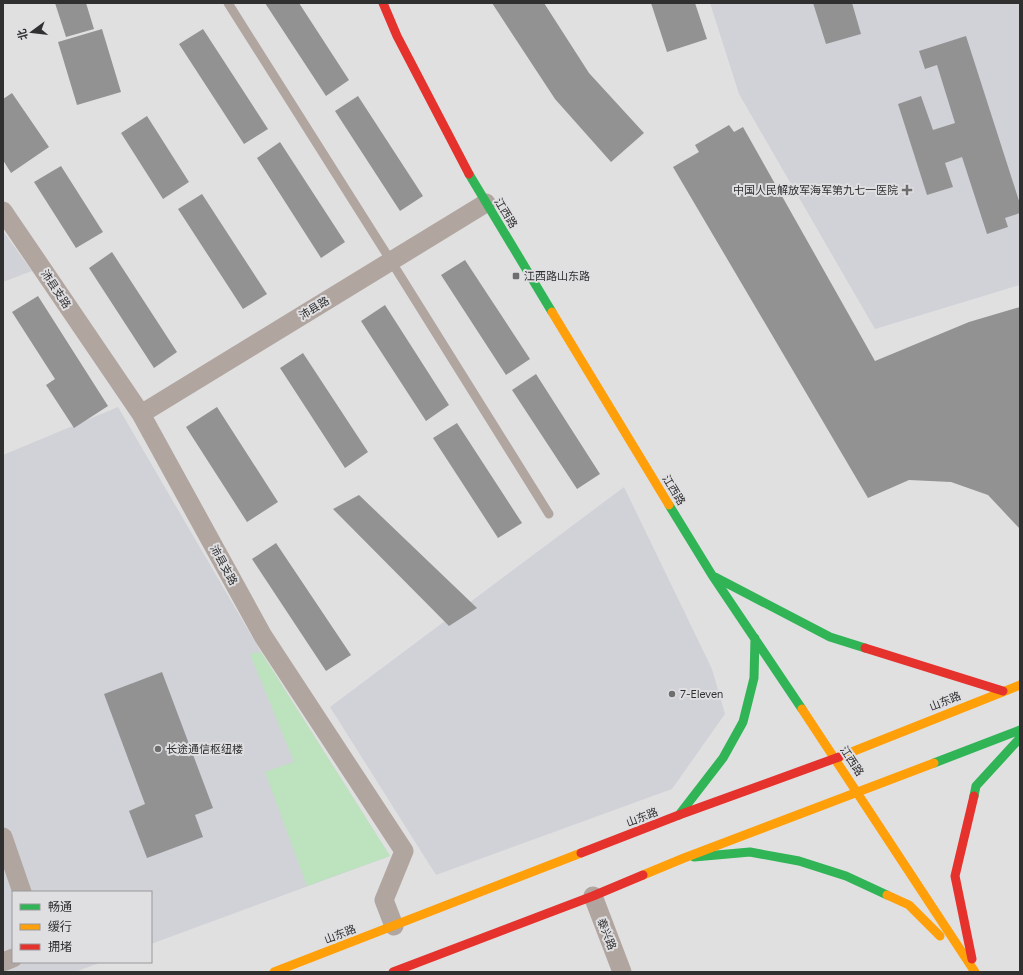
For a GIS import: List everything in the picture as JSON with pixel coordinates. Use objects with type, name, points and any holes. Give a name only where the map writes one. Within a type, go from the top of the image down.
[{"type":"main road","name":"江西路","points":[[382,3],[404,50],[476,188],[712,575],[858,792],[974,971]]},
{"type":"main road","points":[[712,575],[830,637],[1003,691]]},
{"type":"main road","points":[[679,816],[723,758],[742,722],[754,678],[755,638]]},
{"type":"main road","name":"山东路","points":[[274,972],[679,816],[835,758],[1020,685]]},
{"type":"main road","points":[[393,972],[593,896],[684,858],[1020,730]]},
{"type":"main road","points":[[974,971],[955,876],[976,786],[1020,738]]},
{"type":"main road","points":[[684,858],[750,852],[798,861],[846,876],[909,905],[974,971]]},
{"type":"street","name":"沛县路","points":[[142,414],[486,203]]},
{"type":"street","name":"沛县支路","points":[[3,211],[142,414],[263,636],[404,851],[384,900],[394,926]]},
{"type":"street","points":[[3,837],[22,891]]},
{"type":"street","name":"泰兴路","points":[[593,896],[622,972]]},
{"type":"lane","points":[[228,3],[549,514]]},
{"type":"shaded area","name":"中国人民解放军海军第九七一医院","points":[[710,3],[1020,3],[1020,285],[875,329],[739,94]]},
{"type":"shaded area","points":[[3,231],[32,271],[3,282]]},
{"type":"shaded area","points":[[118,407],[261,652],[390,856],[152,944],[152,891],[12,891],[12,963],[99,963],[75,972],[3,972],[3,455]]},
{"type":"shaded area","points":[[624,487],[712,669],[725,714],[672,789],[436,875],[330,707]]},
{"type":"green space","points":[[261,652],[390,856],[307,886],[265,772],[294,762],[250,654]]},
{"type":"building","points":[[55,3],[86,3],[94,29],[66,37]]},
{"type":"building","points":[[265,3],[299,3],[349,80],[326,96]]},
{"type":"building","points":[[492,3],[544,3],[589,73],[644,133],[611,162],[555,99]]},
{"type":"building","points":[[651,3],[695,3],[707,39],[667,52]]},
{"type":"building","points":[[813,3],[852,3],[861,34],[826,44]]},
{"type":"building","points":[[102,29],[121,92],[77,105],[58,42]]},
{"type":"building","points":[[203,29],[268,129],[244,144],[179,44]]},
{"type":"building","points":[[966,36],[1020,204],[1020,213],[1005,218],[1008,227],[987,234],[962,157],[945,163],[953,187],[927,195],[898,104],[921,96],[933,130],[955,123],[937,65],[925,69],[919,51]]},
{"type":"building","points":[[12,93],[49,147],[11,173],[3,160],[3,99]]},
{"type":"building","points":[[358,96],[423,196],[400,211],[335,111]]},
{"type":"building","points":[[147,116],[189,182],[163,199],[121,133]]},
{"type":"building","points":[[729,125],[734,132],[743,127],[875,361],[969,322],[1020,307],[1020,529],[988,495],[951,482],[909,480],[868,498],[673,167],[699,152],[695,145]]},
{"type":"building","points":[[280,142],[345,242],[321,258],[257,158]]},
{"type":"building","points":[[61,166],[103,232],[76,248],[34,182]]},
{"type":"building","points":[[202,194],[267,294],[243,309],[178,209]]},
{"type":"building","points":[[112,252],[177,352],[154,368],[89,268]]},
{"type":"building","points":[[465,260],[530,359],[506,375],[441,275]]},
{"type":"building","points":[[38,296],[108,406],[74,428],[46,385],[55,379],[12,312]]},
{"type":"building","points":[[385,305],[449,405],[426,421],[361,321]]},
{"type":"building","points":[[303,353],[368,452],[345,468],[280,368]]},
{"type":"building","points":[[536,374],[600,474],[577,489],[512,390]]},
{"type":"building","points":[[217,407],[278,502],[247,522],[186,427]]},
{"type":"building","points":[[457,423],[522,523],[498,538],[433,438]]},
{"type":"building","points":[[359,495],[477,608],[449,626],[333,509]]},
{"type":"building","points":[[276,543],[351,655],[326,671],[252,559]]},
{"type":"building","name":"长途通信枢纽楼","points":[[162,672],[213,808],[195,815],[203,837],[147,858],[129,811],[145,804],[104,694]]},
{"type":"traffic: fast","points":[[469,174],[552,312]]},
{"type":"traffic: fast","points":[[669,505],[712,575],[802,709]]},
{"type":"traffic: fast","points":[[715,577],[830,637],[865,648]]},
{"type":"traffic: fast","points":[[679,815],[723,758],[743,722],[754,678],[755,638]]},
{"type":"traffic: fast","points":[[934,763],[1020,730]]},
{"type":"traffic: fast","points":[[974,796],[976,786],[1020,738]]},
{"type":"traffic: fast","points":[[694,857],[750,852],[799,861],[846,876],[887,895]]},
{"type":"traffic: slow","points":[[552,312],[669,505]]},
{"type":"traffic: slow","points":[[839,757],[1020,685]]},
{"type":"traffic: slow","points":[[802,709],[975,972]]},
{"type":"traffic: slow","points":[[643,875],[934,763]]},
{"type":"traffic: slow","points":[[274,972],[581,853]]},
{"type":"traffic: slow","points":[[887,895],[909,905],[940,936]]},
{"type":"traffic: jam","points":[[383,3],[397,36],[469,174]]},
{"type":"traffic: jam","points":[[865,648],[1003,691]]},
{"type":"traffic: jam","points":[[581,853],[679,815],[839,757]]},
{"type":"traffic: jam","points":[[972,959],[955,876],[974,796]]},
{"type":"traffic: jam","points":[[393,972],[593,896],[643,875]]},
{"type":"place","name":"中国人民解放军海军第九七一医院","points":[[907,190]]},
{"type":"place","name":"江西路山东路","points":[[516,276]]},
{"type":"place","name":"7-Eleven","points":[[672,694]]},
{"type":"place","name":"长途通信枢纽楼","points":[[158,749]]}]
